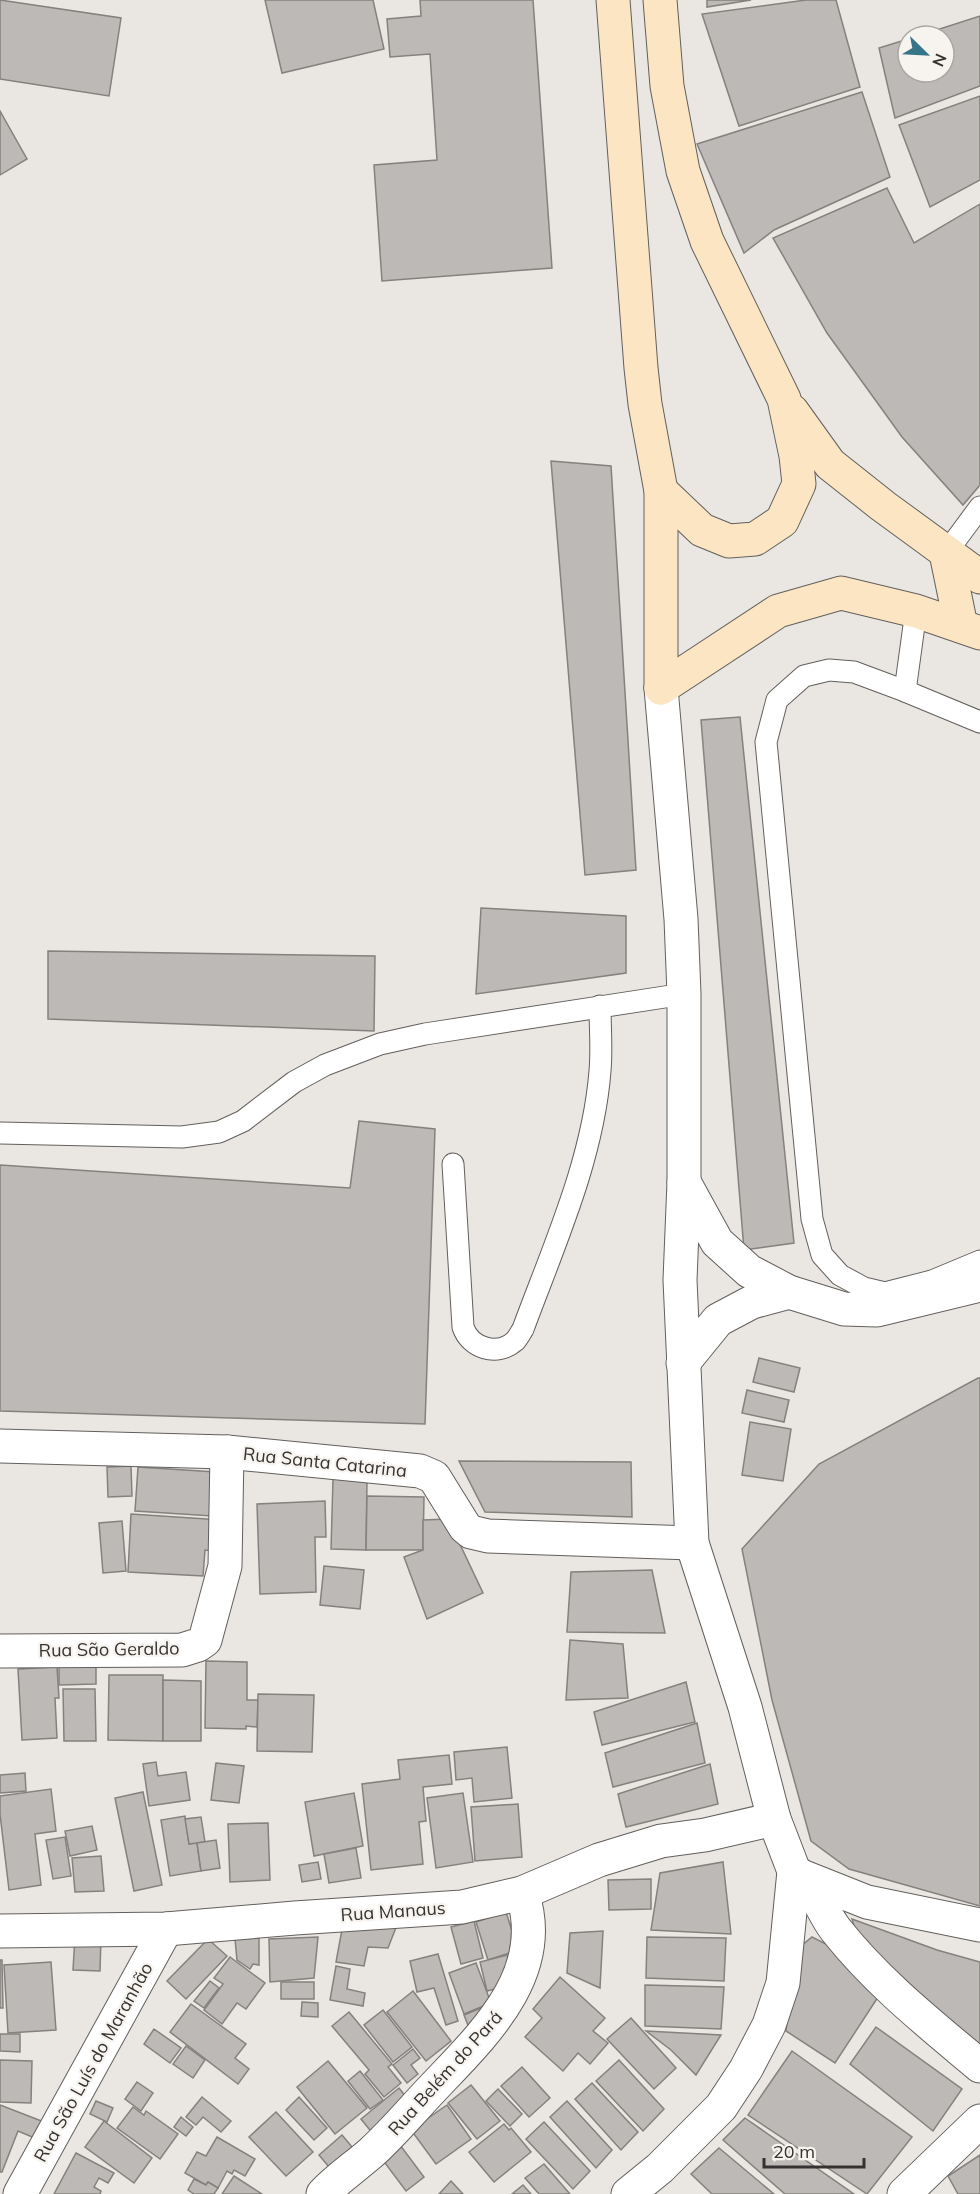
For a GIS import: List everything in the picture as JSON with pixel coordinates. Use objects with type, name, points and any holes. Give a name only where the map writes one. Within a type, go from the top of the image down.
[{"type":"main road","points":[[613,0],[641,368],[645,404],[661,491],[661,688]]},
{"type":"main road","points":[[660,0],[667,86],[682,171],[707,240],[784,399],[830,464],[980,577]]},
{"type":"main road","points":[[661,491],[702,530],[729,541],[755,539],[782,521],[799,484],[796,456],[784,399]]},
{"type":"main road","points":[[946,553],[971,629]]},
{"type":"main road","points":[[661,688],[778,611],[842,593],[916,611],[971,629]]},
{"type":"street","points":[[661,688],[681,919],[684,994],[684,1182],[680,1280],[692,1543],[746,1707],[774,1819],[799,1874],[835,1929],[899,1997],[980,2067]]},
{"type":"street","points":[[684,1182],[717,1242],[749,1271],[789,1292],[844,1309],[878,1310],[980,1285]]},
{"type":"street","points":[[683,1363],[718,1320],[752,1302],[789,1292]]},
{"type":"street","name":"Rua Santa Catarina","points":[[0,1446],[227,1452],[428,1474],[434,1478],[465,1527],[471,1532],[488,1536],[692,1543]]},
{"type":"street","name":"Rua São Geraldo","points":[[0,1651],[182,1650],[205,1640],[225,1566],[227,1452]]},
{"type":"street","name":"Rua Manaus","points":[[0,1931],[166,1929],[441,1909],[488,1902],[522,1893],[599,1860],[661,1841],[705,1835],[774,1819]]},
{"type":"street","points":[[799,1874],[867,1902],[980,1925]]},
{"type":"street","points":[[628,2194],[660,2168],[721,2107],[746,2069],[769,2025],[783,1983],[799,1874]]},
{"type":"street","name":"Rua Belém do Pará","points":[[323,2194],[372,2152],[479,2040],[504,2008],[515,1986],[528,1946],[529,1912],[522,1893]]},
{"type":"street","name":"Rua São Luís do Maranhão","points":[[20,2194],[166,1929]]},
{"type":"street","points":[[904,2194],[980,2121]]},
{"type":"lane","points":[[946,553],[980,507]]},
{"type":"lane","points":[[905,691],[916,611]]},
{"type":"lane","points":[[980,722],[854,672],[829,670],[804,676],[777,700],[766,742],[812,1219],[822,1256],[840,1275],[864,1288],[885,1293],[932,1281],[980,1261]]},
{"type":"lane","points":[[0,1133],[182,1137],[219,1132],[243,1121],[305,1076],[325,1065],[380,1044],[425,1034],[684,994]]},
{"type":"lane","points":[[453,1164],[463,1327],[467,1338],[477,1345],[490,1349],[504,1348],[515,1340],[523,1329],[575,1186],[591,1127],[600,1071],[600,1006]]},
{"type":"building","points":[[0,0],[121,18],[109,96],[0,79]]},
{"type":"building","points":[[265,0],[373,0],[384,49],[282,73]]},
{"type":"building","points":[[420,0],[533,0],[552,268],[382,281],[374,165],[437,160],[430,54],[390,57],[387,19],[421,16]]},
{"type":"building","points":[[707,0],[751,0],[707,7]]},
{"type":"building","points":[[806,0],[836,0],[860,87],[739,126],[702,14]]},
{"type":"building","points":[[980,16],[980,86],[895,118],[879,48],[896,43],[896,84],[956,84],[955,24]]},
{"type":"building","points":[[862,92],[890,177],[774,230],[744,253],[697,144]]},
{"type":"building","points":[[980,96],[980,180],[930,207],[899,125]]},
{"type":"building","points":[[0,111],[27,159],[0,175]]},
{"type":"building","points":[[887,188],[914,243],[980,204],[980,485],[963,505],[902,437],[827,333],[773,238]]},
{"type":"building","points":[[551,461],[611,466],[636,870],[585,875]]},
{"type":"building","points":[[740,717],[794,1243],[744,1250],[701,720]]},
{"type":"building","points":[[481,908],[626,916],[626,973],[476,994]]},
{"type":"building","points":[[48,951],[375,956],[374,1031],[48,1019]]},
{"type":"building","points":[[359,1121],[435,1129],[425,1424],[0,1411],[0,1165],[350,1188]]},
{"type":"building","points":[[759,1358],[800,1368],[794,1392],[753,1382]]},
{"type":"building","points":[[980,1378],[980,1906],[849,1869],[811,1841],[772,1700],[742,1549],[819,1464]]},
{"type":"building","points":[[747,1390],[789,1400],[784,1422],[742,1413]]},
{"type":"building","points":[[750,1422],[791,1429],[783,1481],[742,1475]]},
{"type":"building","points":[[459,1461],[631,1462],[632,1517],[485,1512]]},
{"type":"building","points":[[131,1466],[132,1496],[108,1497],[107,1467]]},
{"type":"building","points":[[138,1467],[216,1472],[212,1516],[135,1511]]},
{"type":"building","points":[[333,1479],[367,1480],[366,1550],[331,1549]]},
{"type":"building","points":[[367,1496],[424,1497],[423,1550],[366,1550]]},
{"type":"building","points":[[325,1501],[326,1537],[315,1537],[316,1592],[260,1594],[257,1504]]},
{"type":"building","points":[[131,1514],[222,1520],[221,1552],[205,1550],[203,1576],[128,1572]]},
{"type":"building","points":[[448,1519],[483,1593],[427,1619],[404,1557],[423,1550],[423,1520]]},
{"type":"building","points":[[122,1521],[126,1571],[103,1573],[99,1523]]},
{"type":"building","points":[[324,1566],[364,1570],[360,1609],[320,1605]]},
{"type":"building","points":[[652,1570],[665,1633],[567,1632],[571,1572]]},
{"type":"building","points":[[570,1640],[623,1644],[628,1698],[566,1700]]},
{"type":"building","points":[[206,1661],[247,1662],[247,1700],[258,1700],[257,1727],[205,1728]]},
{"type":"building","points":[[57,1667],[59,1698],[55,1698],[57,1738],[22,1740],[18,1669]]},
{"type":"building","points":[[59,1667],[96,1667],[96,1684],[59,1685]]},
{"type":"building","points":[[109,1675],[163,1675],[163,1741],[108,1740]]},
{"type":"building","points":[[163,1680],[201,1681],[201,1741],[163,1741]]},
{"type":"building","points":[[686,1682],[695,1722],[602,1745],[594,1712]]},
{"type":"building","points":[[63,1689],[95,1689],[96,1741],[64,1741]]},
{"type":"building","points":[[258,1694],[314,1695],[312,1752],[257,1751]]},
{"type":"building","points":[[697,1723],[705,1763],[613,1787],[605,1753]]},
{"type":"building","points":[[507,1747],[512,1798],[474,1802],[472,1778],[456,1780],[454,1752]]},
{"type":"building","points":[[449,1755],[452,1784],[423,1787],[426,1821],[419,1822],[423,1864],[371,1870],[362,1784],[400,1779],[398,1760]]},
{"type":"building","points":[[156,1762],[158,1776],[186,1772],[190,1800],[149,1806],[143,1764]]},
{"type":"building","points":[[216,1763],[244,1766],[239,1803],[211,1800]]},
{"type":"building","points":[[710,1764],[718,1804],[626,1827],[618,1794]]},
{"type":"building","points":[[25,1773],[26,1791],[0,1793],[0,1775]]},
{"type":"building","points":[[51,1789],[56,1831],[35,1834],[41,1885],[9,1890],[0,1796]]},
{"type":"building","points":[[143,1792],[162,1885],[134,1891],[115,1798]]},
{"type":"building","points":[[354,1793],[363,1846],[314,1856],[305,1802]]},
{"type":"building","points":[[463,1793],[473,1862],[436,1868],[427,1798]]},
{"type":"building","points":[[518,1804],[522,1857],[475,1861],[471,1807]]},
{"type":"building","points":[[185,1816],[189,1844],[197,1843],[201,1871],[170,1876],[161,1820]]},
{"type":"building","points":[[201,1817],[205,1842],[189,1844],[185,1819]]},
{"type":"building","points":[[268,1823],[270,1880],[230,1882],[228,1824]]},
{"type":"building","points":[[92,1826],[97,1850],[70,1856],[65,1831]]},
{"type":"building","points":[[65,1837],[71,1876],[53,1879],[46,1840]]},
{"type":"building","points":[[216,1840],[220,1868],[201,1871],[197,1843]]},
{"type":"building","points":[[356,1848],[361,1878],[329,1883],[324,1854]]},
{"type":"building","points":[[101,1856],[104,1891],[75,1892],[72,1858]]},
{"type":"building","points":[[318,1862],[321,1879],[302,1882],[299,1865]]},
{"type":"building","points":[[723,1862],[731,1934],[651,1930],[660,1873]]},
{"type":"building","points":[[651,1879],[651,1909],[609,1910],[608,1880]]},
{"type":"building","points":[[506,1912],[518,1950],[488,1960],[476,1922]]},
{"type":"building","points":[[852,1919],[937,1950],[980,1962],[980,2045],[916,1996],[857,1938]]},
{"type":"building","points":[[474,1921],[483,1958],[461,1964],[451,1927]]},
{"type":"building","points":[[343,1924],[397,1925],[388,1948],[368,1947],[364,1966],[336,1962]]},
{"type":"building","points":[[603,1931],[600,1988],[567,1973],[570,1933]]},
{"type":"building","points":[[75,1936],[101,1937],[100,1971],[73,1970]]},
{"type":"building","points":[[318,1937],[314,1978],[270,1982],[269,1939]]},
{"type":"building","points":[[647,1937],[726,1938],[724,1981],[646,1978]]},
{"type":"building","points":[[812,1937],[832,1947],[880,1994],[835,2063],[786,2031],[794,1952]]},
{"type":"building","points":[[259,1938],[259,1965],[253,1964],[250,1969],[237,1960],[235,1939]]},
{"type":"building","points":[[208,1939],[227,1956],[186,1999],[167,1981]]},
{"type":"building","points":[[438,1954],[458,2021],[446,2025],[434,1988],[417,1992],[410,1961]]},
{"type":"building","points":[[507,1955],[515,1984],[487,1991],[480,1962]]},
{"type":"building","points":[[230,1957],[265,1983],[246,2009],[237,2003],[222,2024],[204,2010],[223,1984],[214,1978]]},
{"type":"building","points":[[0,1960],[2,1960],[3,2008],[0,2008]]},
{"type":"building","points":[[51,1962],[56,2030],[8,2033],[4,1965]]},
{"type":"building","points":[[476,1963],[491,2003],[464,2014],[449,1973]]},
{"type":"building","points":[[336,1966],[350,1969],[347,1989],[365,1993],[363,2006],[330,2000]]},
{"type":"building","points":[[560,1977],[605,2018],[593,2031],[608,2043],[590,2064],[578,2053],[563,2071],[525,2037],[542,2018],[533,2009]]},
{"type":"building","points":[[210,1981],[219,1988],[204,2008],[194,2001]]},
{"type":"building","points":[[281,1982],[314,1982],[314,1999],[281,1999]]},
{"type":"building","points":[[645,1985],[724,1987],[721,2029],[645,2026]]},
{"type":"building","points":[[413,1991],[451,2041],[426,2061],[387,2012]]},
{"type":"building","points":[[302,2002],[318,2003],[318,2017],[301,2016]]},
{"type":"building","points":[[493,2003],[471,2033],[464,2015]]},
{"type":"building","points":[[191,2004],[246,2044],[235,2058],[249,2069],[238,2084],[170,2032]]},
{"type":"building","points":[[383,2010],[412,2047],[393,2062],[364,2025]]},
{"type":"building","points":[[349,2012],[392,2064],[388,2067],[401,2083],[384,2097],[365,2074],[369,2070],[332,2026]]},
{"type":"building","points":[[631,2018],[676,2068],[654,2089],[607,2039]]},
{"type":"building","points":[[876,2027],[962,2089],[933,2131],[850,2064]]},
{"type":"building","points":[[154,2029],[181,2048],[170,2063],[144,2044]]},
{"type":"building","points":[[646,2031],[721,2035],[696,2075],[671,2050]]},
{"type":"building","points":[[0,2034],[20,2034],[20,2052],[0,2051]]},
{"type":"building","points":[[186,2046],[205,2060],[193,2078],[173,2064]]},
{"type":"building","points":[[413,2049],[420,2058],[411,2065],[418,2074],[407,2083],[393,2065]]},
{"type":"building","points":[[792,2051],[912,2137],[867,2194],[748,2115]]},
{"type":"building","points":[[0,2060],[32,2061],[31,2103],[0,2102]]},
{"type":"building","points":[[619,2060],[664,2109],[643,2131],[596,2081]]},
{"type":"building","points":[[328,2061],[367,2108],[335,2134],[297,2087]]},
{"type":"building","points":[[522,2067],[550,2098],[529,2117],[501,2086]]},
{"type":"building","points":[[360,2071],[383,2100],[370,2109],[348,2081]]},
{"type":"building","points":[[137,2082],[153,2093],[141,2111],[125,2099]]},
{"type":"building","points":[[592,2083],[638,2132],[621,2150],[575,2099]]},
{"type":"building","points":[[471,2085],[500,2121],[477,2139],[448,2103]]},
{"type":"building","points":[[399,2088],[413,2106],[378,2140],[361,2119]]},
{"type":"building","points":[[498,2089],[522,2114],[510,2126],[486,2101]]},
{"type":"building","points":[[202,2097],[231,2121],[221,2132],[203,2117],[196,2125],[186,2117]]},
{"type":"building","points":[[299,2097],[327,2128],[314,2140],[286,2110]]},
{"type":"building","points":[[96,2101],[113,2108],[107,2122],[90,2114]]},
{"type":"building","points":[[567,2101],[612,2150],[596,2168],[550,2117]]},
{"type":"building","points":[[0,2105],[44,2122],[37,2139],[18,2131],[2,2172],[0,2172]]},
{"type":"building","points":[[447,2105],[471,2139],[436,2164],[411,2130]]},
{"type":"building","points":[[133,2107],[144,2115],[146,2111],[178,2134],[160,2159],[117,2128]]},
{"type":"building","points":[[276,2112],[313,2152],[286,2176],[249,2137]]},
{"type":"building","points":[[181,2117],[193,2127],[186,2136],[174,2127]]},
{"type":"building","points":[[745,2118],[854,2194],[785,2194],[723,2140]]},
{"type":"building","points":[[104,2121],[152,2158],[134,2183],[85,2147]]},
{"type":"building","points":[[544,2122],[590,2171],[573,2189],[526,2139]]},
{"type":"building","points":[[504,2124],[509,2130],[511,2128],[531,2152],[494,2182],[469,2152]]},
{"type":"building","points":[[342,2135],[357,2153],[334,2173],[319,2155]]},
{"type":"building","points":[[217,2137],[255,2159],[245,2176],[234,2170],[232,2174],[227,2171],[218,2188],[208,2182],[206,2185],[185,2173],[197,2152],[206,2156]]},
{"type":"building","points":[[397,2141],[424,2177],[406,2191],[379,2155]]},
{"type":"building","points":[[719,2148],[774,2194],[712,2194],[691,2174]]},
{"type":"building","points":[[76,2153],[114,2173],[108,2183],[99,2178],[94,2187],[101,2191],[100,2194],[54,2194]]},
{"type":"building","points":[[980,2155],[980,2194],[958,2194],[948,2176]]},
{"type":"building","points":[[544,2164],[570,2194],[539,2194],[525,2178]]},
{"type":"building","points":[[234,2176],[262,2194],[222,2194]]},
{"type":"building","points":[[194,2179],[206,2185],[208,2182],[218,2188],[214,2194],[194,2194],[188,2190]]},
{"type":"building","points":[[451,2181],[463,2194],[439,2194]]},
{"type":"building","points":[[523,2185],[531,2194],[512,2194]]}]
